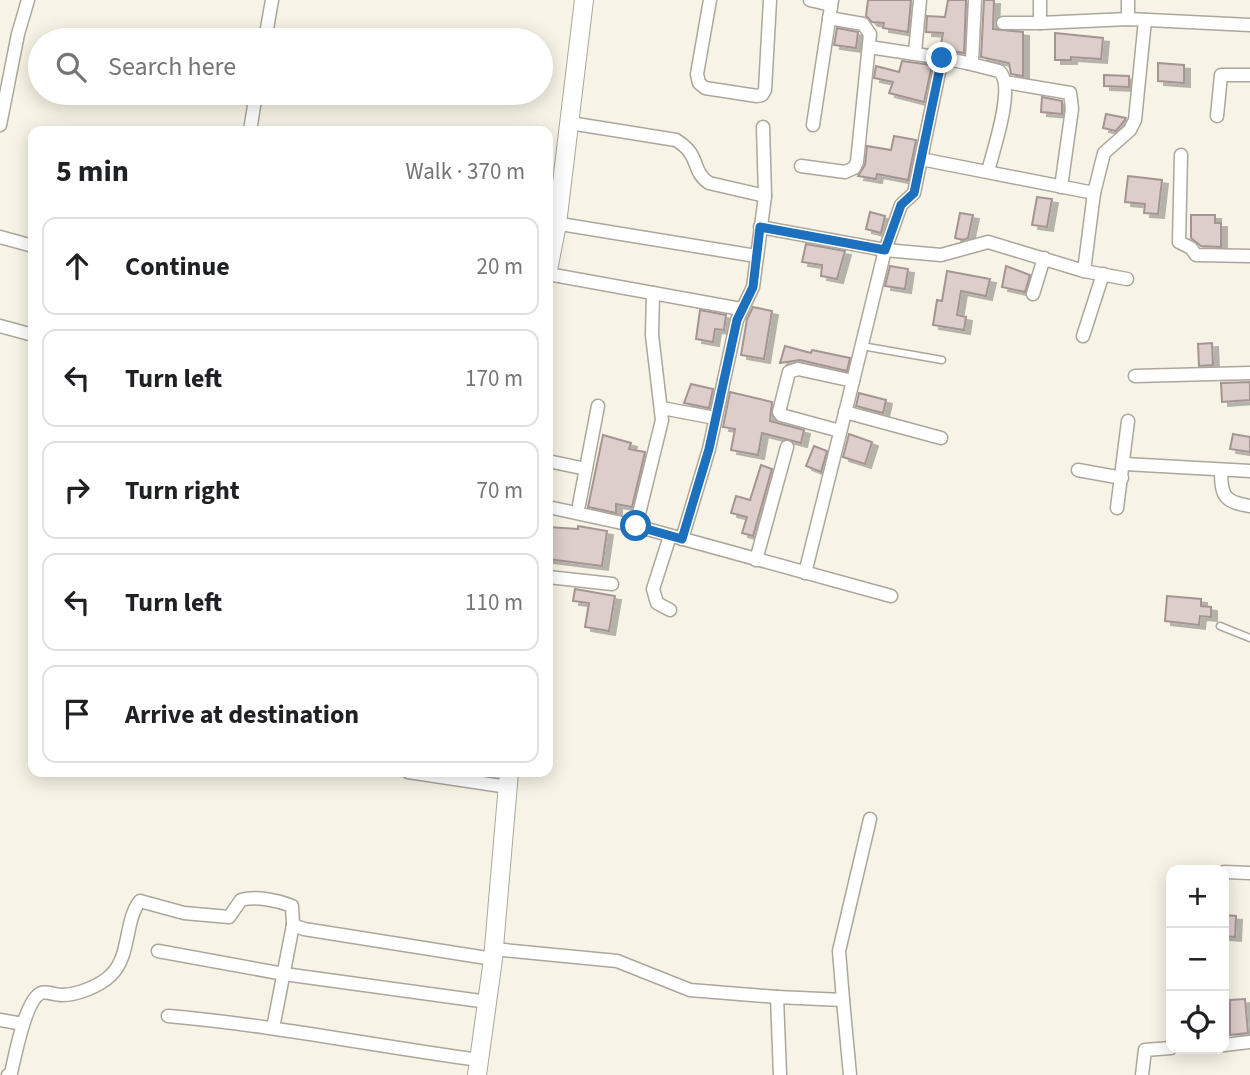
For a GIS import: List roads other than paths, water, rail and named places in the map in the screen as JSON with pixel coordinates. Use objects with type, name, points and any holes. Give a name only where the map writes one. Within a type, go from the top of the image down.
[{"type":"street","points":[[0,125],[18,34],[28,0]]},
{"type":"street","points":[[267,28],[272,0]]},
{"type":"street","points":[[584,0],[570,123],[553,223],[756,256]]},
{"type":"street","points":[[710,0],[697,74],[699,83],[705,88],[757,96],[762,95],[765,90],[771,0]]},
{"type":"street","points":[[801,166],[845,172],[854,168],[861,132],[870,34],[863,24],[810,0]]},
{"type":"street","points":[[915,52],[920,0]]},
{"type":"street","points":[[967,63],[972,61],[974,55],[975,0]]},
{"type":"street","points":[[1040,23],[1041,0]]},
{"type":"street","points":[[1128,0],[1128,19]]},
{"type":"street","points":[[813,125],[831,8]]},
{"type":"street","points":[[1003,23],[1128,19],[1250,25]]},
{"type":"street","points":[[1084,271],[1094,192],[1104,153],[1130,130],[1135,120],[1145,20]]},
{"type":"street","points":[[869,47],[915,52],[999,71],[1005,82],[1002,118],[988,171]]},
{"type":"street","points":[[805,573],[885,250],[901,205],[914,193],[942,58]]},
{"type":"street","points":[[1217,116],[1221,75],[1250,75]]},
{"type":"street","points":[[1005,82],[1070,93],[1072,109],[1061,187]]},
{"type":"street","points":[[251,126],[254,105]]},
{"type":"street","points":[[570,123],[676,140],[690,149],[701,178],[709,183],[765,196]]},
{"type":"street","points":[[670,610],[656,603],[653,589],[676,537],[715,418],[741,309],[753,287],[765,196],[763,127]]},
{"type":"street","points":[[1181,155],[1179,242],[1192,248],[1196,255],[1250,256]]},
{"type":"street","points":[[921,159],[1094,192]]},
{"type":"street","points":[[760,227],[885,250],[941,255],[988,242],[1084,271],[1127,279]]},
{"type":"street","points":[[0,237],[28,245]]},
{"type":"street","points":[[1033,294],[1044,258]]},
{"type":"street","points":[[553,273],[741,309]]},
{"type":"street","points":[[1083,336],[1102,274]]},
{"type":"street","points":[[636,526],[660,441],[662,408],[652,335],[653,293]]},
{"type":"street","points":[[0,326],[28,334]]},
{"type":"street","points":[[840,431],[786,418],[779,412],[789,372],[794,370],[853,381]]},
{"type":"street","points":[[1135,376],[1250,373]]},
{"type":"street","points":[[579,505],[598,406]]},
{"type":"street","points":[[662,408],[715,418]]},
{"type":"street","points":[[845,412],[941,438]]},
{"type":"street","points":[[1117,508],[1125,464],[1128,421]]},
{"type":"street","points":[[756,560],[787,447]]},
{"type":"street","points":[[553,462],[586,469]]},
{"type":"street","points":[[1125,464],[1250,471]]},
{"type":"street","points":[[1077,470],[1122,478]]},
{"type":"street","points":[[1222,470],[1222,494],[1228,502],[1250,506]]},
{"type":"street","points":[[553,507],[636,526],[891,596]]},
{"type":"street","points":[[553,578],[612,584]]},
{"type":"street","points":[[168,1016],[273,1028],[478,1068],[488,1002],[509,779],[480,777]]},
{"type":"street","points":[[850,1075],[839,951],[870,819]]},
{"type":"street","points":[[1229,872],[1250,873]]},
{"type":"street","points":[[8,1075],[23,1024],[37,995],[42,992],[74,994],[111,975],[127,941],[134,908],[140,901],[184,913],[229,917],[241,900],[249,898],[282,902],[292,906],[293,925],[273,1028]]},
{"type":"street","points":[[293,925],[330,934],[493,954],[617,961],[690,990],[843,1000]]},
{"type":"street","points":[[158,951],[284,974],[488,1002]]},
{"type":"street","points":[[777,996],[780,1075]]},
{"type":"street","points":[[0,1020],[23,1024]]},
{"type":"street","points":[[1229,1044],[1250,1042]]},
{"type":"street","points":[[1142,1075],[1145,1050],[1166,1048]]},
{"type":"lane","points":[[862,346],[942,360]]},
{"type":"lane","points":[[1220,626],[1250,638]]}]
